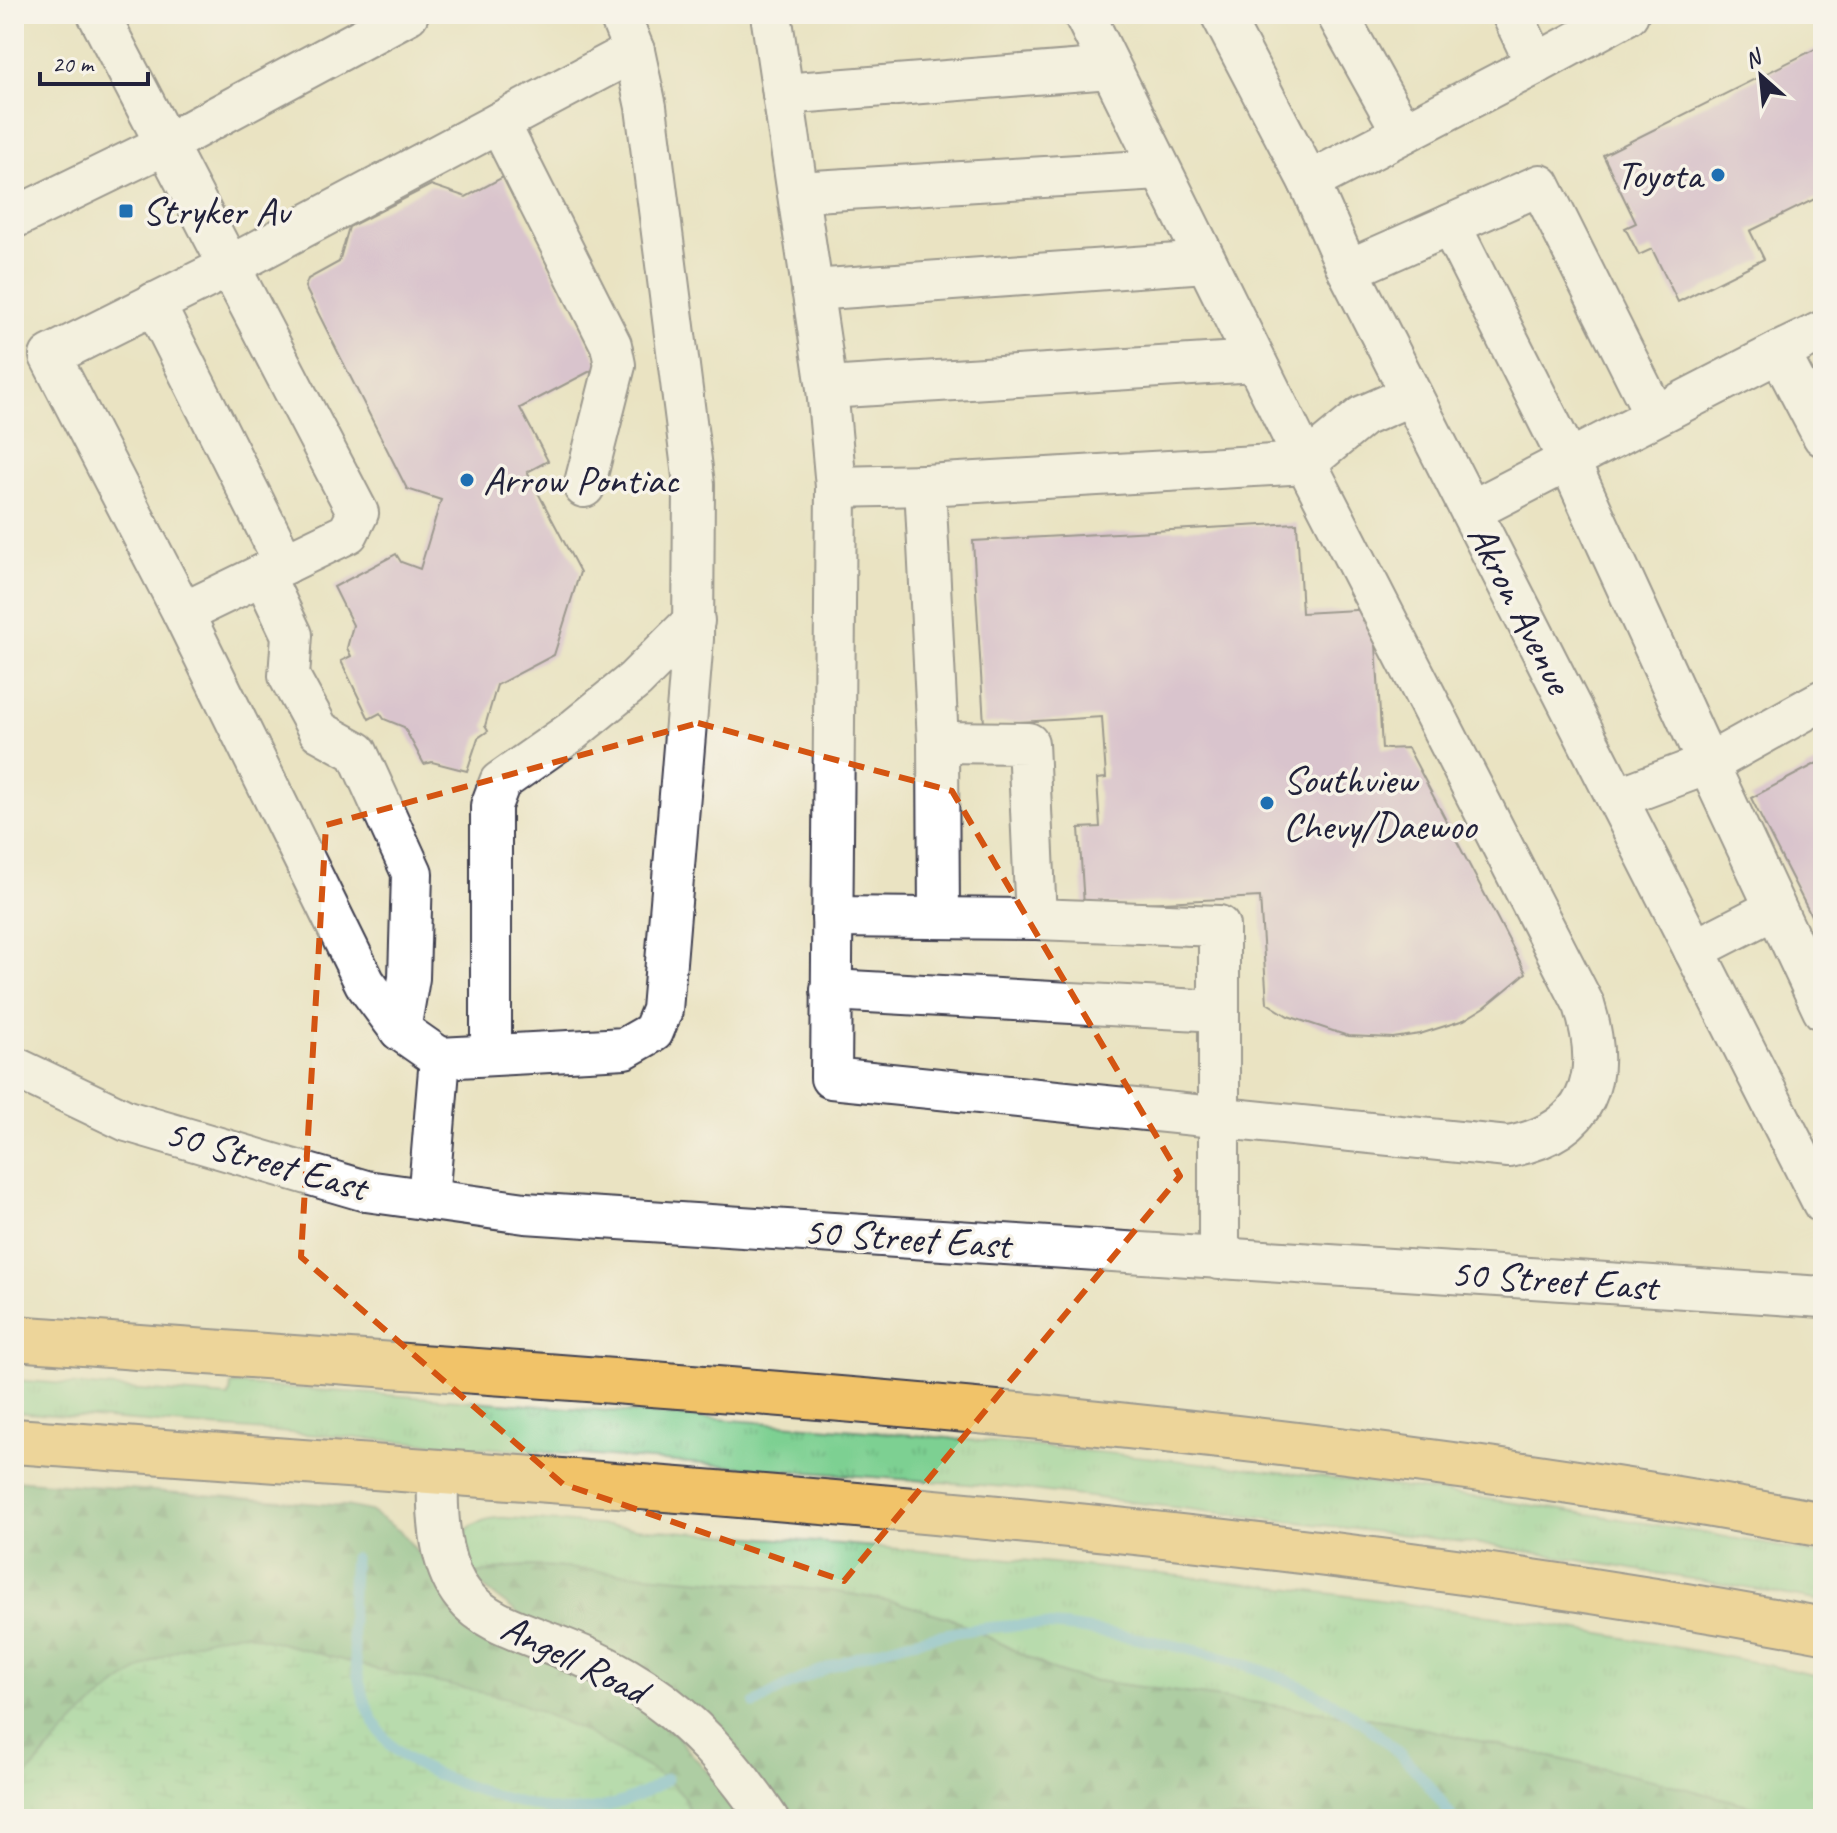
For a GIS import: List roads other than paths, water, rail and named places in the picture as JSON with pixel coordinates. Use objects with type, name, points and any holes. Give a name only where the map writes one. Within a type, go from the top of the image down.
[{"type":"highway","points":[[14,1338],[816,1397],[1136,1426],[1462,1467],[1823,1506]]},
{"type":"highway","points":[[14,1441],[988,1515],[1230,1541],[1469,1572],[1823,1630]]},
{"type":"highway","points":[[1462,1467],[1823,1525]]},
{"type":"highway","points":[[1768,1620],[1823,1638]]},
{"type":"street","points":[[98,14],[358,513],[348,533],[183,613]]},
{"type":"street","points":[[14,218],[166,144],[408,14]]},
{"type":"street","points":[[619,14],[634,51],[646,107],[694,484],[694,621],[662,1010],[653,1032],[625,1048],[440,1058],[400,1030],[365,983],[183,613],[50,356],[230,266],[634,51]]},
{"type":"street","points":[[771,14],[827,388],[836,487],[831,1078],[1219,1120],[1508,1147],[1541,1141],[1576,1114],[1596,1071],[1594,1037],[1584,1005],[1306,463],[1084,14]]},
{"type":"street","name":"Akron Avenue","points":[[1221,14],[1309,182],[1348,270],[1823,1203]]},
{"type":"street","points":[[1337,14],[1403,133]]},
{"type":"street","points":[[1512,14],[1536,64]]},
{"type":"street","points":[[1309,182],[1628,14]]},
{"type":"street","points":[[783,94],[1110,68]]},
{"type":"street","points":[[499,123],[611,345],[615,365],[584,487]]},
{"type":"street","points":[[798,192],[1160,170]]},
{"type":"street","points":[[1348,270],[1540,185],[1655,415]]},
{"type":"street","points":[[1450,225],[1569,461],[1823,1010]]},
{"type":"street","points":[[812,290],[1206,262]]},
{"type":"street","points":[[154,303],[274,569],[292,635],[289,676],[319,731],[357,752],[412,873],[409,978],[400,1030]]},
{"type":"street","points":[[1471,511],[1823,331]]},
{"type":"street","points":[[1779,352],[1823,436]]},
{"type":"street","points":[[827,388],[1255,361]]},
{"type":"street","points":[[836,487],[925,485],[1306,463],[1363,416],[1411,395]]},
{"type":"street","points":[[925,485],[938,742],[939,918]]},
{"type":"street","points":[[491,1054],[491,806],[500,782],[570,733],[635,680],[694,621]]},
{"type":"street","points":[[1617,798],[1708,764],[1823,700]]},
{"type":"street","points":[[938,742],[1028,743],[1036,919]]},
{"type":"street","points":[[1694,950],[1774,909]]},
{"type":"street","points":[[832,917],[1036,919],[1219,926],[1219,1259]]},
{"type":"street","points":[[831,990],[1219,1011]]},
{"type":"street","points":[[428,1200],[440,1058]]},
{"type":"street","name":"50 Street East","points":[[14,1067],[127,1121],[366,1191],[428,1200],[540,1214],[1823,1297]]},
{"type":"street","name":"Angell Road","points":[[438,1473],[438,1537],[447,1567],[471,1604],[504,1627],[593,1661],[660,1700],[706,1741],[768,1819]]},
{"type":"waterway","points":[[354,1558],[353,1647],[362,1691],[379,1730],[392,1747],[405,1757],[466,1786],[560,1810],[589,1810],[612,1805],[646,1792],[667,1779]]},
{"type":"waterway","points":[[755,1704],[785,1687],[851,1659],[957,1632],[1040,1625],[1130,1637],[1225,1658],[1270,1673],[1312,1692],[1352,1715],[1389,1744],[1423,1778],[1453,1819]]},
{"type":"place","name":"Toyota","points":[[1718,175]]},
{"type":"place","name":"Stryker Av","points":[[126,211]]},
{"type":"place","name":"Arrow Pontiac","points":[[467,480]]},
{"type":"place","name":"Southview Chevy/Daewoo","points":[[1267,803]]}]
